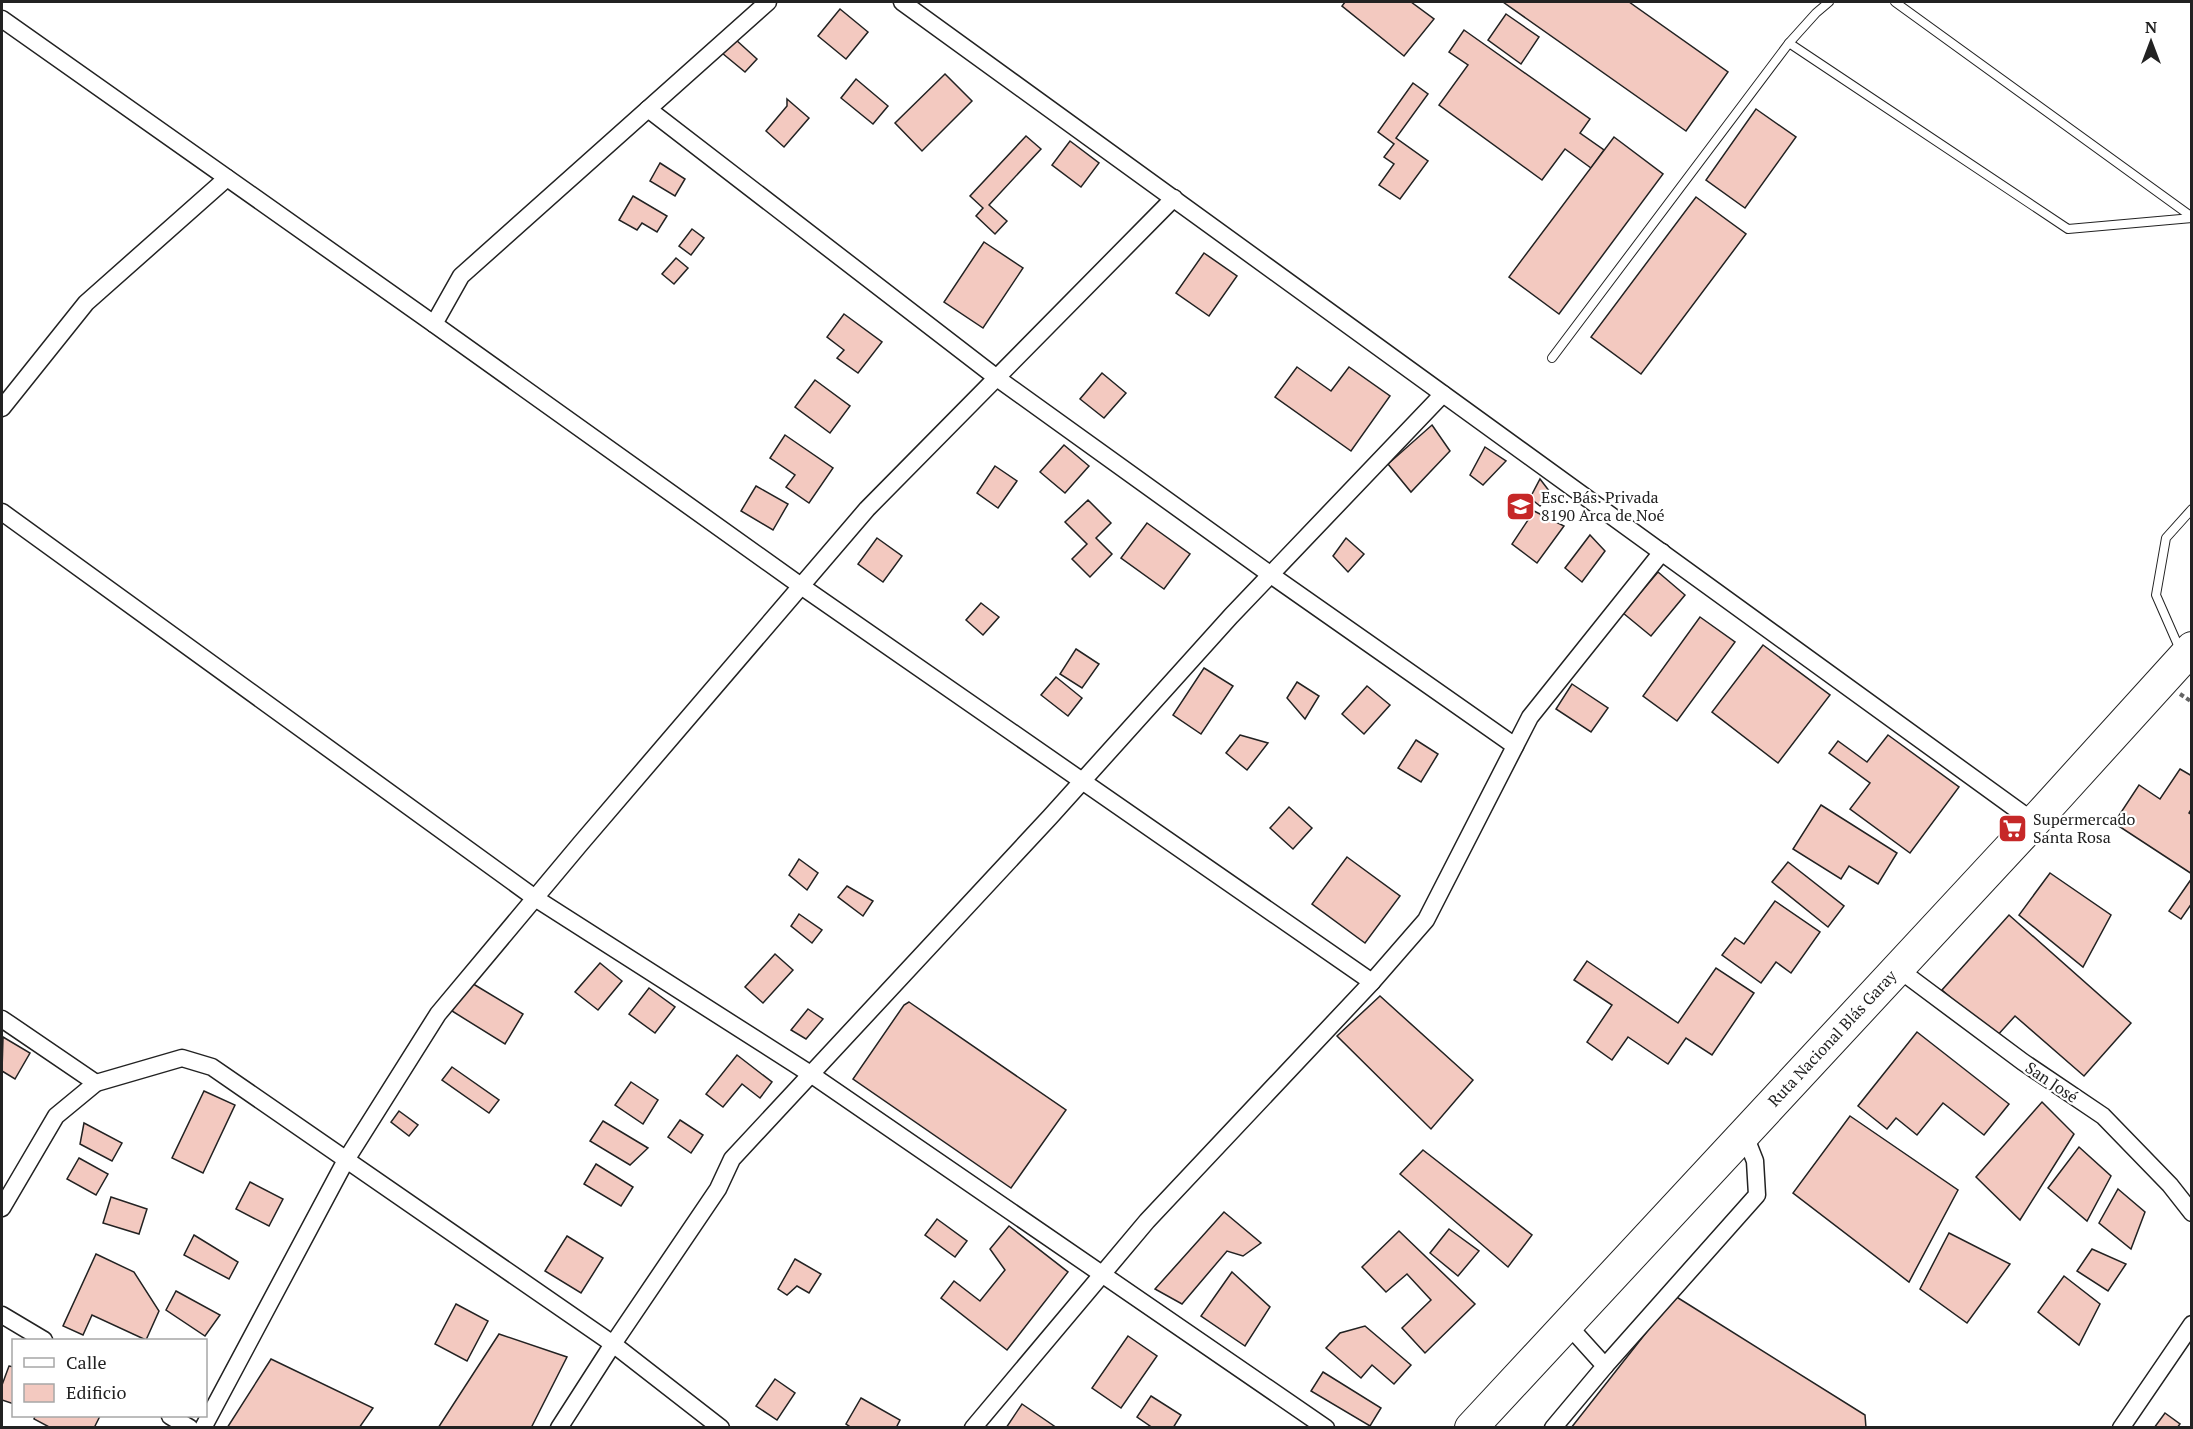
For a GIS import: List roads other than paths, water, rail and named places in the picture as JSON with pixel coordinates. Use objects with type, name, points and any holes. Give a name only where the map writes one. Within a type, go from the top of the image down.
[{"type":"highway","name":"Ruta Nacional Blás Garay","points":[[1471,1428],[2034,822],[2187,653]]},
{"type":"street","points":[[434,324],[461,276],[768,2]]},
{"type":"street","points":[[902,2],[2034,822]]},
{"type":"street","points":[[2,19],[801,586],[1372,982]]},
{"type":"street","points":[[648,109],[997,378],[1271,575],[1515,746]]},
{"type":"street","points":[[2,408],[86,303],[226,178]]},
{"type":"street","points":[[203,1428],[346,1160],[438,1014],[867,509],[1174,198]]},
{"type":"street","points":[[559,1428],[718,1189],[732,1159],[812,1075],[1271,575],[1443,394]]},
{"type":"street","points":[[2,512],[535,898],[812,1075],[1326,1428]]},
{"type":"street","points":[[973,1428],[1147,1221],[1372,982],[1426,920],[1530,717],[1662,552]]},
{"type":"street","name":"San José","points":[[1897,968],[2023,1062],[2103,1116],[2169,1185],[2192,1213]]},
{"type":"street","points":[[2,1019],[96,1083]]},
{"type":"street","points":[[2,1208],[56,1116],[96,1083],[182,1058],[212,1066],[613,1344],[721,1428]]},
{"type":"street","points":[[1553,1428],[1757,1195],[1755,1161],[1744,1133]]},
{"type":"street","points":[[2,1315],[41,1339]]},
{"type":"street","points":[[1567,1324],[1605,1366]]},
{"type":"street","points":[[2121,1428],[2192,1324]]},
{"type":"street","points":[[172,1417],[190,1428]]},
{"type":"lane","points":[[1552,358],[1789,43],[1829,2]]},
{"type":"lane","points":[[1895,2],[2192,217]]},
{"type":"lane","points":[[1789,43],[2068,229],[2192,217]]},
{"type":"lane","points":[[2187,653],[2156,594],[2166,538],[2192,509]]},
{"type":"place","name":"Esc. Bás. Privada 8190 Arca de Noé","points":[[1520,506]]},
{"type":"place","name":"Supermercado Santa Rosa","points":[[2012,828]]}]
